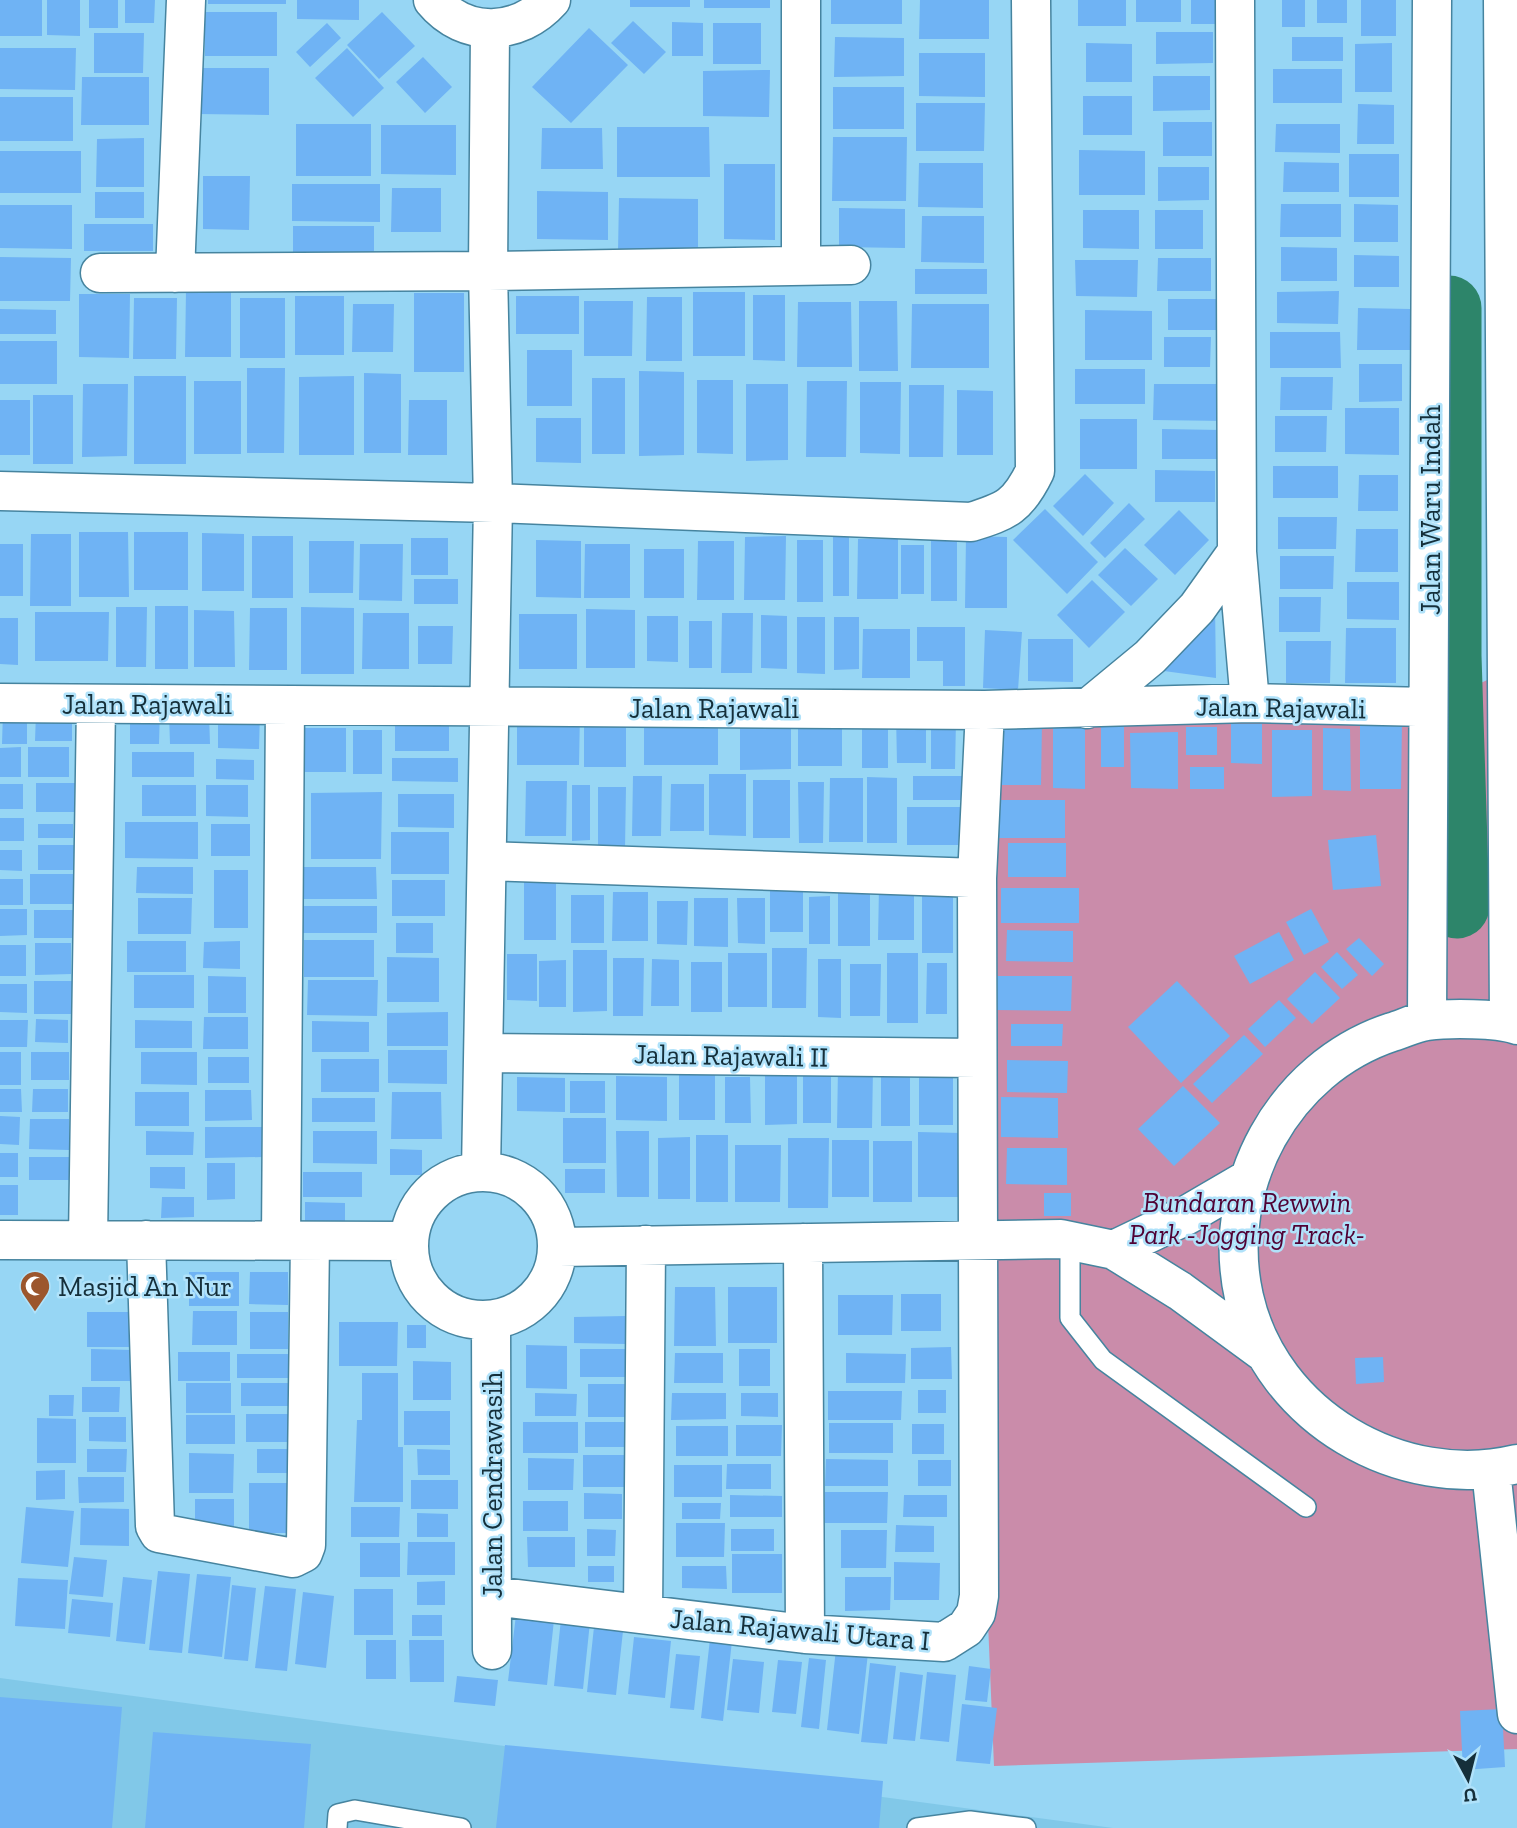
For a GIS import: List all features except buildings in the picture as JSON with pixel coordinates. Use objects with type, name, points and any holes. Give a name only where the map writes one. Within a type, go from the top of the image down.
[{"type":"street","points":[[175,273],[186,0]]},
{"type":"street","points":[[433,0],[442,11],[464,24],[490,30],[516,26],[539,13],[551,0]]},
{"type":"street","points":[[801,0],[801,264]]},
{"type":"street","points":[[0,491],[493,503],[971,522],[1005,511],[1024,494],[1035,471],[1031,0]]},
{"type":"street","points":[[1235,0],[1237,552],[1250,703]]},
{"type":"street","name":"Jalan Waru Indah","points":[[1427,1021],[1432,0]]},
{"type":"street","points":[[1508,24],[1513,1023],[1427,1021],[1367,1040],[1314,1075],[1273,1123],[1247,1180],[1238,1239],[1244,1298],[1266,1354],[1308,1409],[1360,1446],[1421,1467],[1504,1467],[1517,1714]]},
{"type":"street","points":[[481,1171],[493,503],[488,271],[490,30]]},
{"type":"street","points":[[100,273],[488,271],[851,265]]},
{"type":"street","points":[[1087,709],[1150,657],[1197,608],[1237,552]]},
{"type":"street","name":"Jalan Rajawali","points":[[0,703],[985,710],[1250,703],[1428,707]]},
{"type":"street","points":[[88,1240],[96,704]]},
{"type":"street","points":[[146,1240],[155,1526],[159,1533],[293,1558],[303,1553],[306,1545],[295,1240],[285,705]]},
{"type":"street","name":"Jalan Rajawali Utara I","points":[[492,1596],[805,1634],[944,1642],[967,1628],[976,1613],[979,1596],[977,878],[985,710]]},
{"type":"street","points":[[488,861],[977,878]]},
{"type":"street","name":"Jalan Rajawali II","points":[[485,1053],[977,1058]]},
{"type":"street","points":[[481,1171],[510,1176],[536,1192],[553,1217],[559,1247],[556,1268],[538,1296],[512,1315],[491,1320],[469,1319],[449,1313],[431,1300],[418,1283],[410,1263],[408,1241],[415,1215],[431,1192],[454,1177],[481,1171]]},
{"type":"street","points":[[1114,1250],[1187,1215],[1247,1180]]},
{"type":"street","points":[[0,1240],[408,1241]]},
{"type":"street","points":[[559,1247],[976,1240],[1070,1242],[1114,1250],[1180,1291],[1266,1354]]},
{"type":"street","points":[[803,1242],[805,1634]]},
{"type":"street","points":[[643,1614],[646,1245]]},
{"type":"street","name":"Jalan Cendrawasih","points":[[491,1320],[492,1650]]},
{"type":"lane","points":[[1070,1242],[1070,1318],[1103,1360],[1306,1507]]},
{"type":"lane","points":[[337,1828],[338,1814],[355,1810],[461,1828]]},
{"type":"lane","points":[[917,1828],[970,1821],[1027,1828]]},
{"type":"shaded area","points":[[0,1678],[1113,1828],[0,1828]]},
{"type":"green space","name":"Bundaran Rewwin Park -Jogging Track-","points":[[1517,670],[1517,1749],[994,1766],[978,1382],[985,710],[1428,707],[1507,671]]},
{"type":"waterway","points":[[1449,308],[1449,656],[1457,906]]},
{"type":"place","name":"Masjid An Nur","points":[[35,1313]]}]
